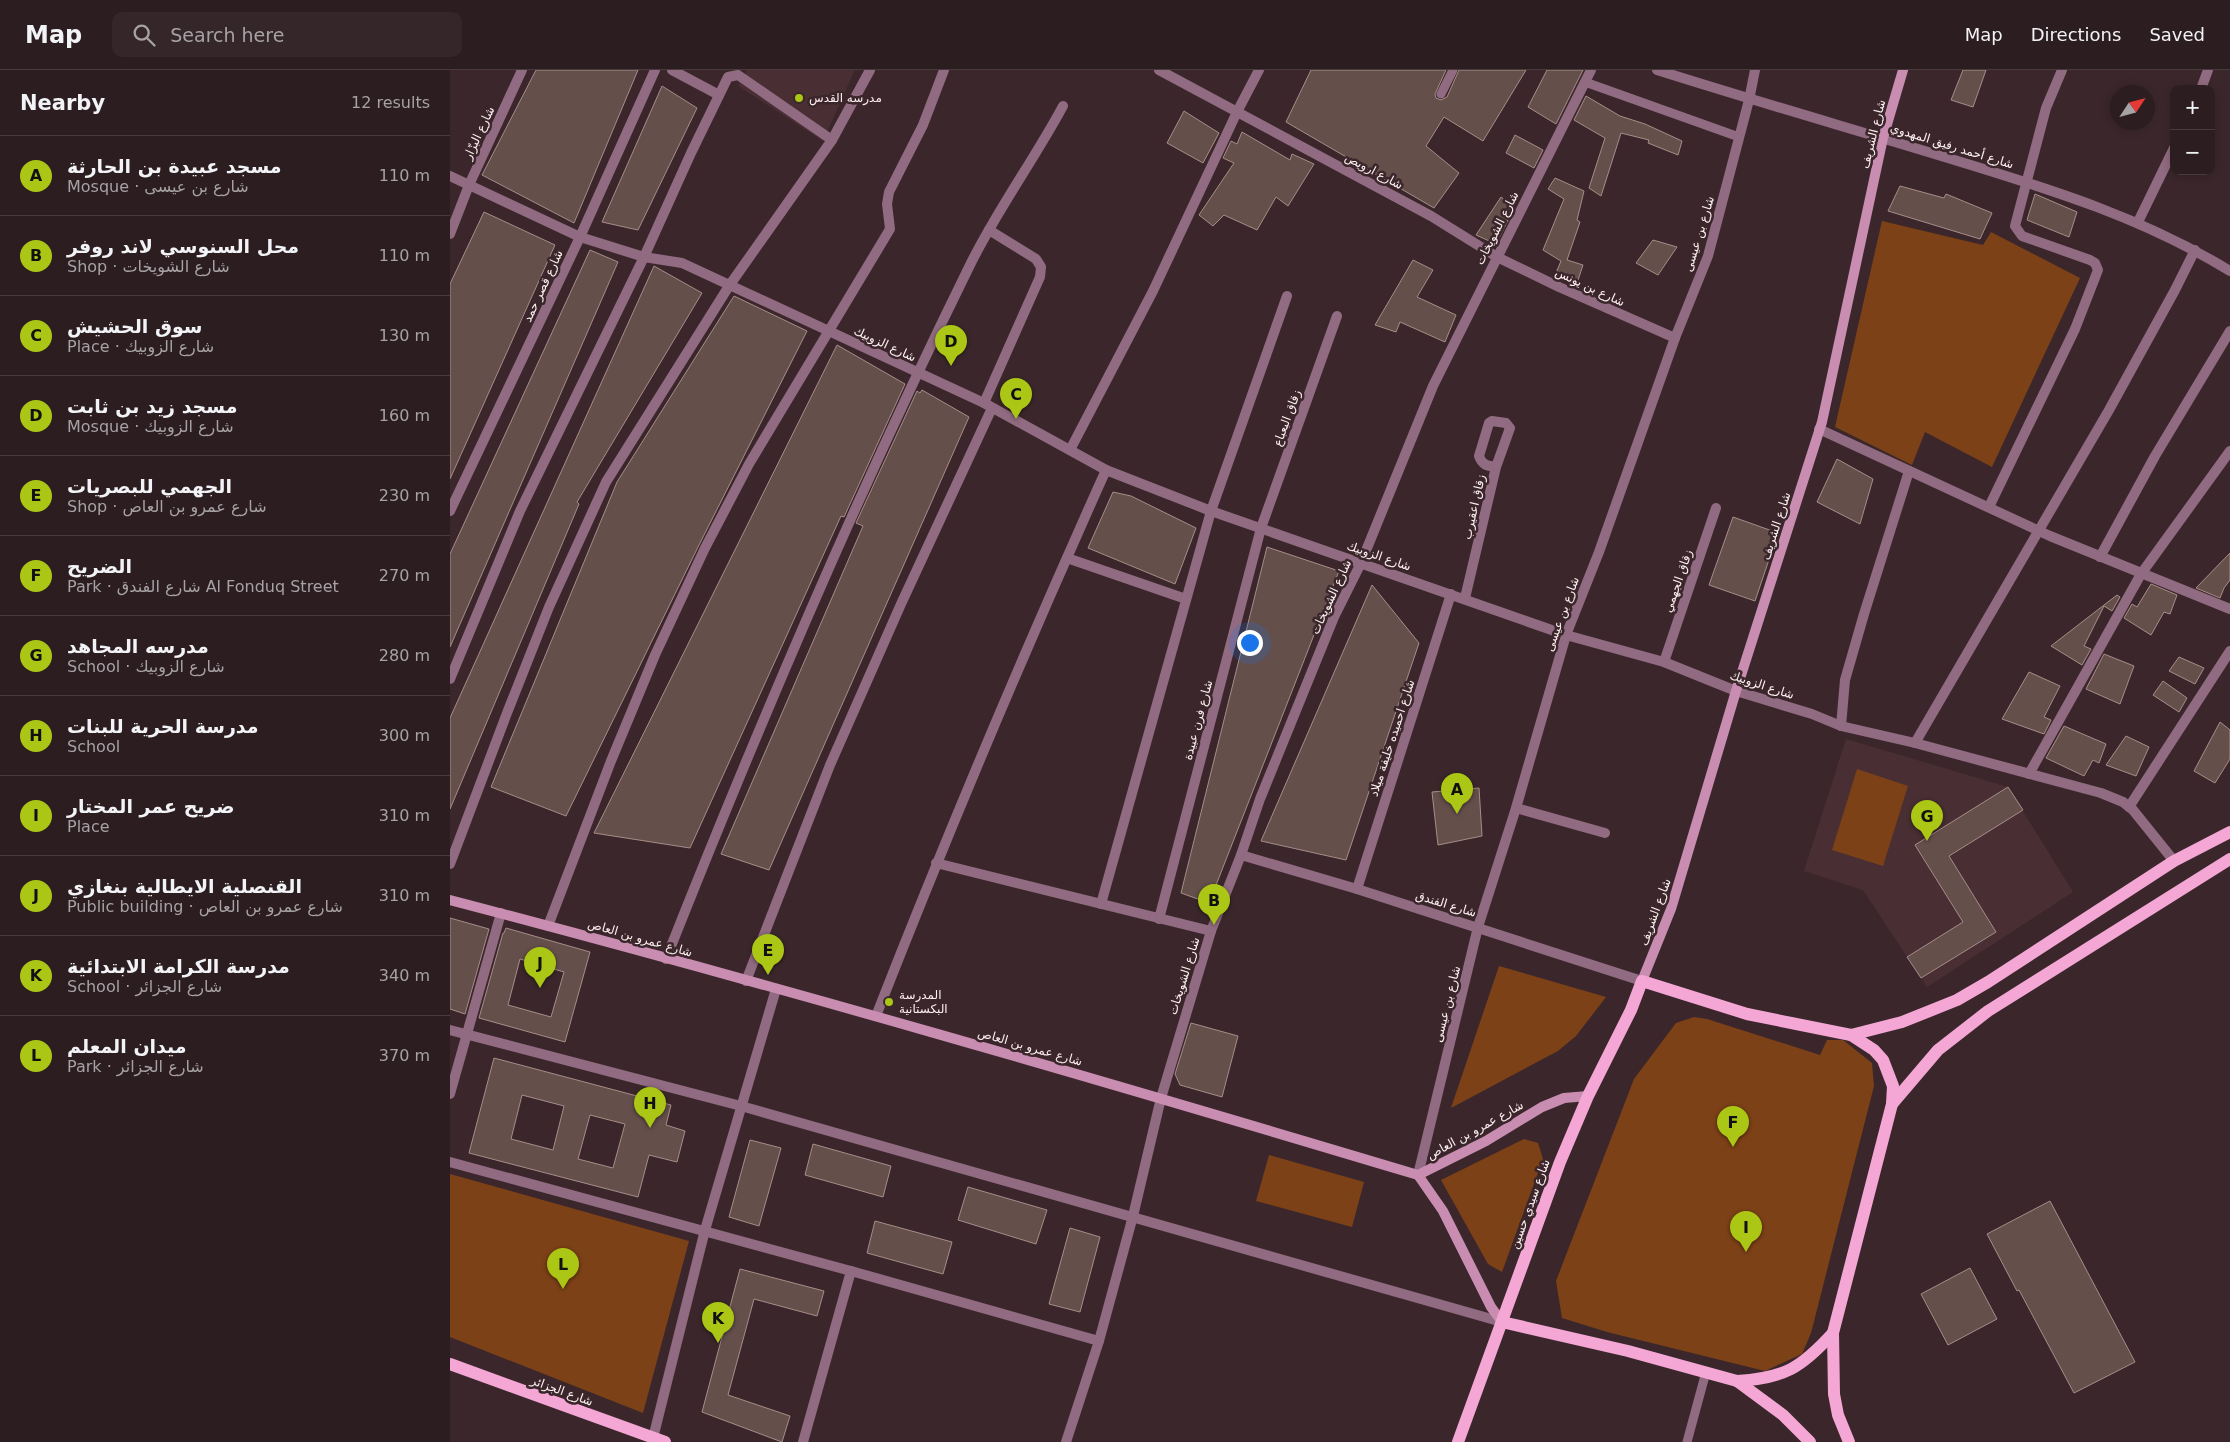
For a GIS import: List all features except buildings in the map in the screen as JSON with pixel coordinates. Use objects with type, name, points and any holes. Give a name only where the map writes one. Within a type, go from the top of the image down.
[{"type":"main road","points":[[1851,1035],[1902,1022],[1957,1000],[1988,982],[2174,861],[2230,832]]},
{"type":"main road","points":[[1892,1104],[1938,1050],[1988,1011],[2230,859]]},
{"type":"main road","points":[[1642,981],[1747,1014],[1851,1035],[1874,1050],[1883,1060],[1894,1086],[1892,1104],[1833,1333],[1834,1394],[1838,1414],[1849,1442]]},
{"type":"main road","name":"شارع سيدي حسين","points":[[1458,1442],[1556,1171],[1588,1096],[1631,1010],[1642,981]]},
{"type":"main road","points":[[1502,1322],[1737,1381],[1765,1379],[1783,1374],[1813,1356],[1833,1333]]},
{"type":"main road","name":"شارع الجزائر","points":[[450,1364],[657,1441]]},
{"type":"main road","points":[[1737,1381],[1782,1415],[1810,1442]]},
{"type":"street","name":"شارع البزّار","points":[[450,234],[469,185],[522,70]]},
{"type":"street","name":"شارع قصر حمد","points":[[450,511],[580,237],[655,70]]},
{"type":"street","points":[[672,70],[719,95]]},
{"type":"street","points":[[450,864],[549,607],[606,482],[729,286],[832,140],[870,70]]},
{"type":"street","points":[[548,926],[611,761],[655,655],[705,548],[749,464],[890,229],[887,204],[890,192],[923,125],[944,70]]},
{"type":"street","name":"شارع ارويص","points":[[1159,70],[1431,216],[1497,257]]},
{"type":"street","points":[[1070,450],[1153,291],[1237,112],[1259,70]]},
{"type":"street","name":"شارع الشويخات","points":[[1066,1442],[1099,1341],[1133,1216],[1160,1098],[1211,931],[1241,855],[1267,781],[1330,626],[1361,562],[1433,386],[1591,70]]},
{"type":"street","name":"شارع أحمد رفيق المهدوي","points":[[1657,70],[1749,100],[2026,181],[2138,222],[2195,250],[2230,271]]},
{"type":"street","name":"شارع بن عيسى","points":[[1418,1175],[1478,927],[1516,808],[1566,635],[1599,552],[1674,338],[1708,256],[1749,100],[1755,70]]},
{"type":"street","name":"شارع الشريف","points":[[1642,981],[1671,909],[1736,691],[1819,429],[1883,138],[1904,70]]},
{"type":"street","points":[[1989,507],[2075,329],[2098,270],[2095,263],[2090,260],[2022,236],[2017,232],[2015,226],[2046,108],[2062,70]]},
{"type":"street","points":[[2202,85],[2208,70]]},
{"type":"street","points":[[450,679],[520,511],[644,257],[690,152],[728,78],[734,72],[832,140]]},
{"type":"street","points":[[666,959],[728,802],[828,571],[919,373],[971,263],[1063,106]]},
{"type":"street","points":[[2138,222],[2170,156]]},
{"type":"street","name":"شارع الزوبيك","points":[[450,176],[580,237],[644,257],[682,262],[729,286],[988,406],[1106,470],[1211,511],[1465,598],[1566,635],[1664,662],[1736,691],[1812,714],[1841,726],[1915,743],[2101,793],[2129,807],[2143,821],[2174,861]]},
{"type":"street","points":[[746,981],[830,765],[988,406],[1040,277],[1041,267],[1036,259],[989,230]]},
{"type":"street","points":[[1915,743],[2040,531],[2171,299],[2195,250]]},
{"type":"street","name":"شارع بن يونس","points":[[1497,257],[1674,338]]},
{"type":"street","points":[[1101,904],[1211,511],[1287,296]]},
{"type":"street","name":"زقاق البعباع","points":[[1261,528],[1337,316]]},
{"type":"street","points":[[2100,557],[2155,456],[2230,331]]},
{"type":"street","name":"زقاق اعقيرب","points":[[1465,598],[1496,467],[1510,428],[1506,423],[1490,421],[1479,456],[1480,461],[1486,466],[1496,467]]},
{"type":"street","points":[[1819,429],[2040,531],[2140,574],[2230,609]]},
{"type":"street","points":[[2030,774],[2140,574],[2230,451]]},
{"type":"street","points":[[876,1016],[936,863],[1018,668],[1106,470]]},
{"type":"street","points":[[1841,726],[1845,680],[1909,470]]},
{"type":"street","name":"زقاق الجهمي","points":[[1664,662],[1716,508]]},
{"type":"street","name":"شارع فرن عبيدة","points":[[1159,919],[1261,528]]},
{"type":"street","points":[[1067,558],[1186,599]]},
{"type":"street","name":"شارع احميده خليفة ميلاد","points":[[1357,889],[1451,594]]},
{"type":"street","points":[[2129,807],[2230,651]]},
{"type":"street","points":[[1516,808],[1605,833]]},
{"type":"street","name":"شارع الفندق","points":[[1241,855],[1478,927],[1642,981]]},
{"type":"street","points":[[936,863],[1211,931]]},
{"type":"street","name":"شارع عمرو بن العاص","points":[[450,900],[876,1016],[1418,1175],[1486,1141],[1542,1107],[1564,1098],[1588,1096]]},
{"type":"street","points":[[450,1094],[501,913]]},
{"type":"street","points":[[657,1441],[705,1230],[776,989]]},
{"type":"street","points":[[450,1030],[741,1106],[1502,1322]]},
{"type":"street","points":[[450,1162],[705,1230],[1099,1341]]},
{"type":"street","points":[[1418,1175],[1443,1211],[1488,1300],[1502,1322]]},
{"type":"street","points":[[803,1442],[852,1271]]},
{"type":"lane","points":[[1441,94],[1453,70]]},
{"type":"lane","points":[[1585,82],[1739,137]]},
{"type":"lane","points":[[1687,1442],[1706,1372]]},
{"type":"shaded area","name":"مدرسه القدس","points":[[747,70],[855,70],[823,141],[738,86]]},
{"type":"shaded area","points":[[1882,221],[1983,245],[1991,232],[2080,278],[1992,467],[1925,432],[1912,465],[1835,427]]},
{"type":"shaded area","points":[[1846,739],[2008,787],[2073,892],[1927,987],[1863,890],[1804,871]]},
{"type":"shaded area","points":[[1857,769],[1908,786],[1883,866],[1832,850]]},
{"type":"shaded area","points":[[1499,966],[1606,997],[1576,1036],[1558,1051],[1451,1108]]},
{"type":"shaded area","points":[[1694,1017],[1707,1019],[1820,1055],[1827,1040],[1843,1040],[1872,1063],[1874,1086],[1811,1333],[1802,1354],[1765,1371],[1607,1332],[1562,1318],[1556,1281],[1634,1079],[1676,1023]]},
{"type":"shaded area","points":[[1524,1139],[1538,1143],[1543,1159],[1502,1272],[1488,1264],[1441,1180]]},
{"type":"shaded area","points":[[1269,1155],[1364,1182],[1352,1227],[1256,1201]]},
{"type":"shaded area","points":[[450,1174],[689,1241],[643,1413],[450,1337]]},
{"type":"place","name":"مدرسه القدس","points":[[799,98]]},
{"type":"place","name":"مسجد زيد بن ثابت","points":[[951,366]]},
{"type":"place","name":"سوق الحشيش","points":[[1016,419]]},
{"type":"place","name":"مسجد عبيدة بن الحارثة","points":[[1457,814]]},
{"type":"place","name":"مدرسه المجاهد","points":[[1927,841]]},
{"type":"place","name":"محل السنوسي لاند روفر","points":[[1214,925]]},
{"type":"place","name":"الجهمي للبصريات","points":[[768,975]]},
{"type":"place","name":"القنصلية الايطالية بنغازي","points":[[540,988]]},
{"type":"place","name":"المدرسة البكستانية","points":[[889,1002]]},
{"type":"place","name":"مدرسة الحرية للبنات","points":[[650,1128]]},
{"type":"place","name":"الضريح","points":[[1733,1147]]},
{"type":"place","name":"ضريح عمر المختار","points":[[1746,1252]]},
{"type":"place","name":"ميدان المعلم","points":[[563,1289]]},
{"type":"place","name":"مدرسة الكرامة الابتدائية","points":[[718,1343]]}]
